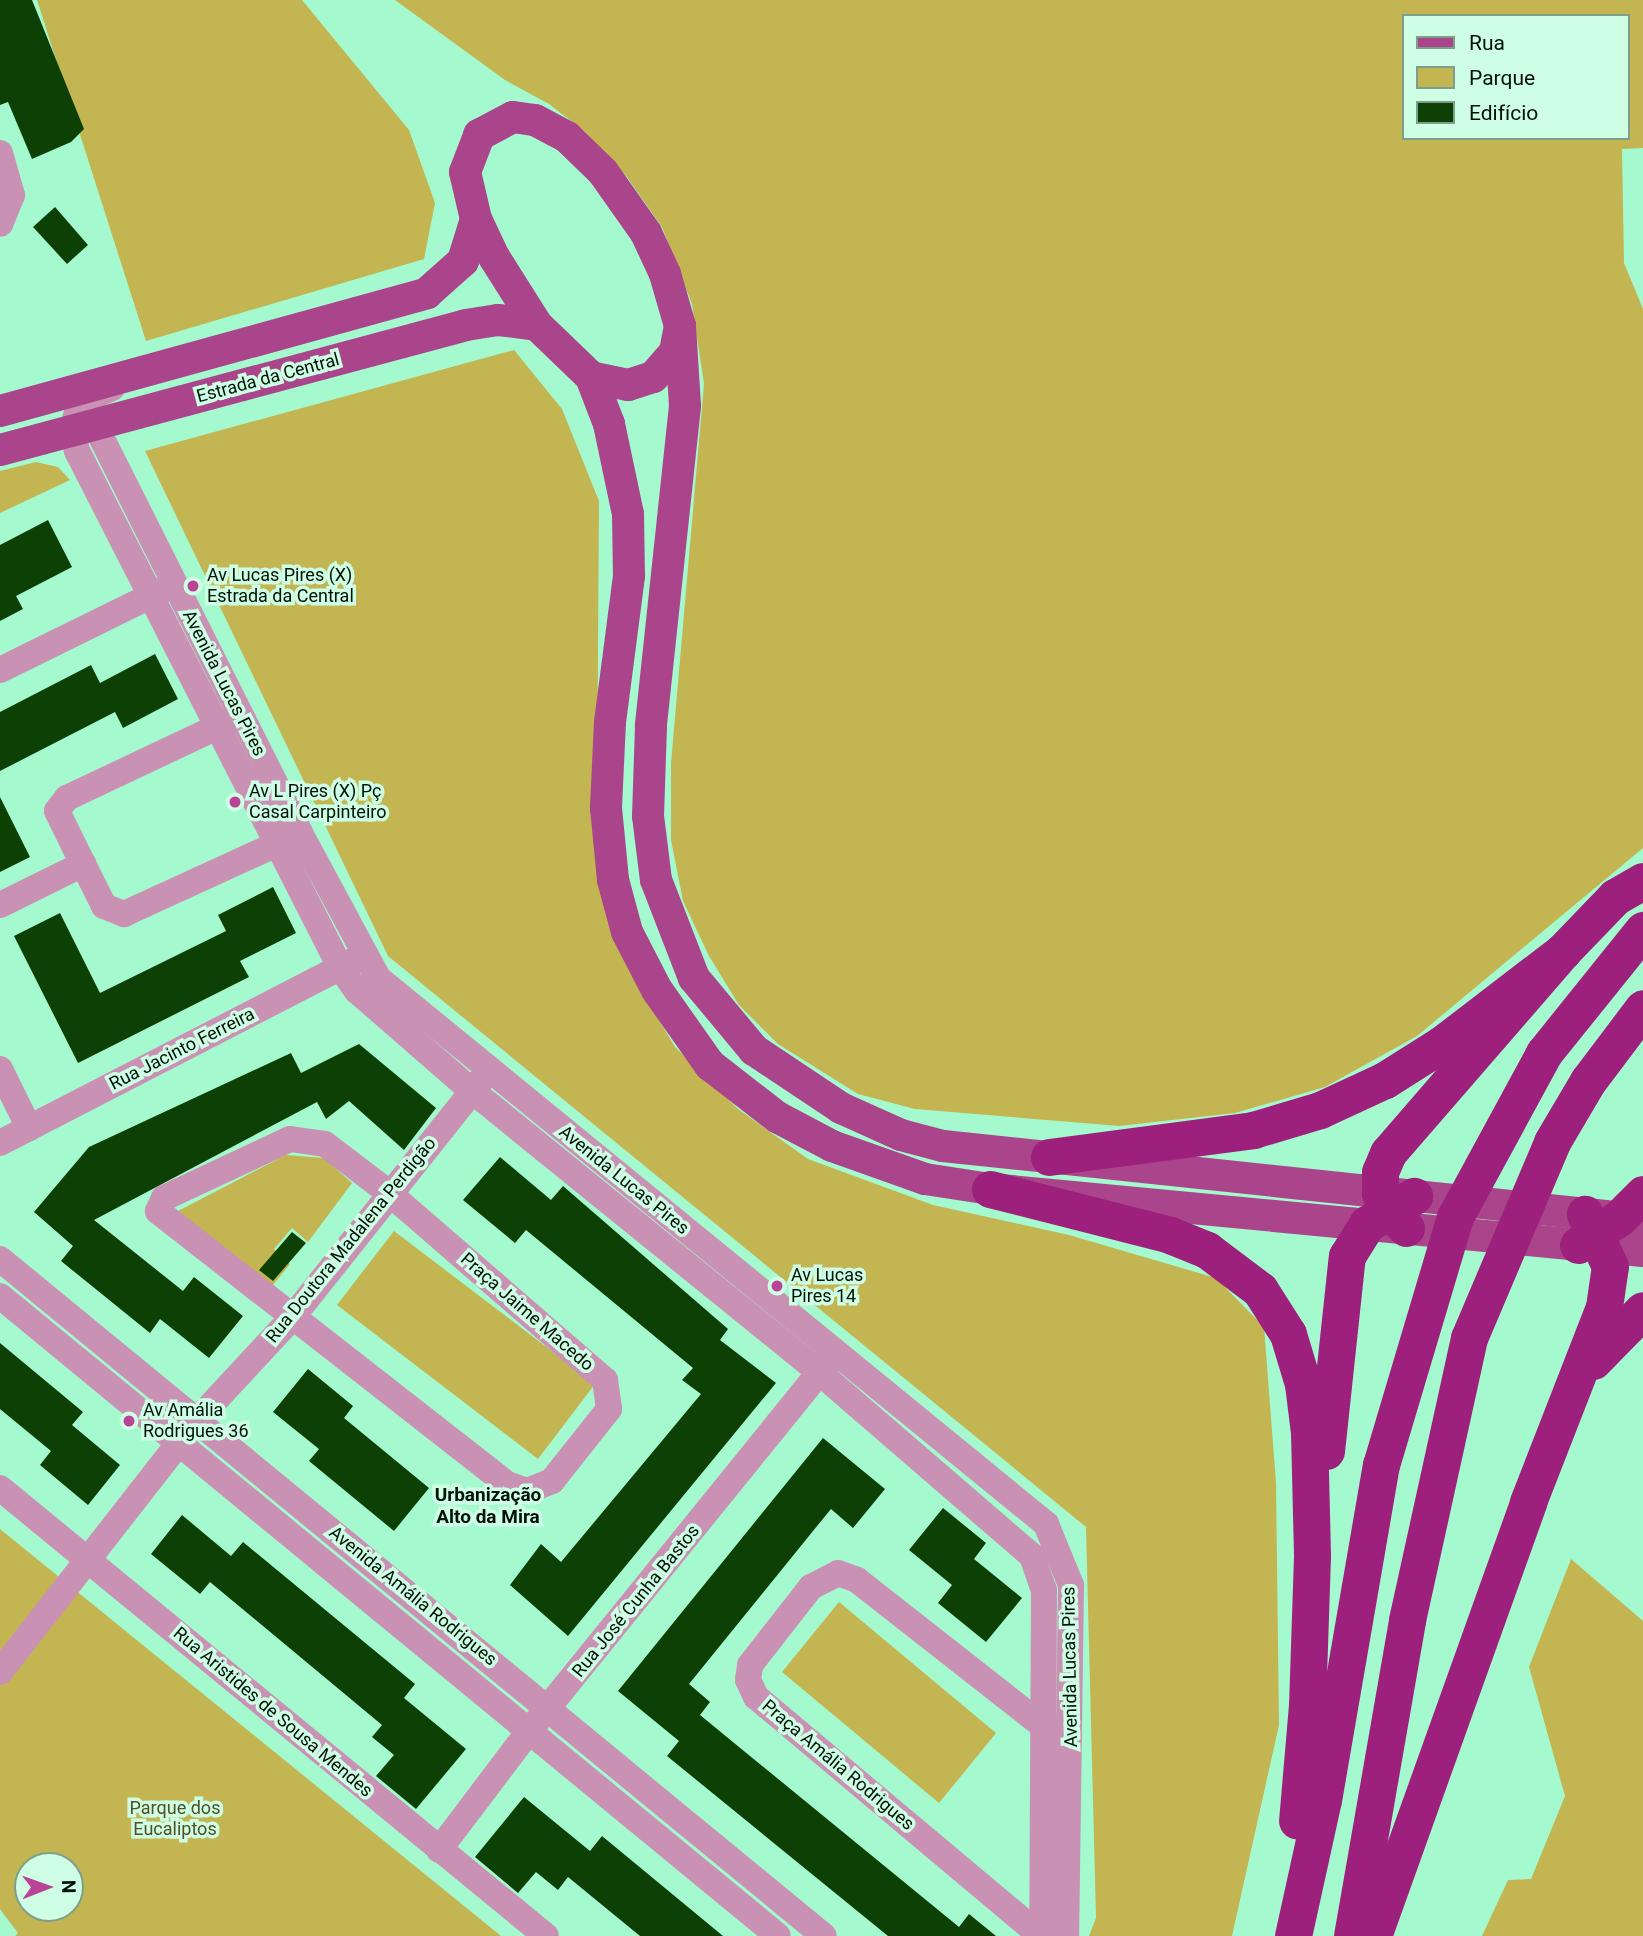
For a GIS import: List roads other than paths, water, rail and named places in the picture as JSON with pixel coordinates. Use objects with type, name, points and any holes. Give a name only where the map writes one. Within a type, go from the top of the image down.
[{"type":"highway","points":[[1286,1936],[1307,1705],[1312,1556],[1343,1270],[1354,1240],[1391,1210],[1380,1172],[1388,1153],[1563,951],[1615,897],[1643,881]]},
{"type":"highway","points":[[1293,1936],[1323,1800],[1381,1465],[1455,1217],[1494,1138],[1544,1053],[1643,930]]},
{"type":"highway","points":[[1049,1157],[1253,1130],[1321,1110],[1385,1080],[1442,1044],[1563,951]]},
{"type":"highway","points":[[1352,1936],[1407,1620],[1469,1338],[1552,1142],[1588,1081],[1643,1008]]},
{"type":"highway","points":[[990,1189],[1179,1239],[1225,1261],[1260,1290],[1288,1334],[1303,1384],[1312,1556]]},
{"type":"highway","points":[[1373,1936],[1608,1294],[1610,1225]]},
{"type":"highway","points":[[1568,1400],[1606,1344],[1643,1310]]},
{"type":"main road","points":[[1391,1210],[1049,1157],[943,1146],[901,1135],[841,1108],[754,1050],[694,978],[656,880],[648,816],[650,726],[685,406],[680,326],[666,274],[625,199],[603,172],[550,126],[513,117],[479,135],[465,172],[476,219],[494,257],[537,325],[592,377],[612,436],[628,514],[629,576],[610,722],[606,808],[613,880],[627,932],[682,1031],[710,1065],[777,1117],[832,1146],[925,1178],[990,1189],[1391,1210],[1610,1225],[1643,1251]]},
{"type":"main road","points":[[13,407],[427,293],[463,261],[476,219]]},
{"type":"main road","name":"Estrada da Central","points":[[0,450],[81,423],[466,325],[498,320],[537,325]]},
{"type":"main road","points":[[592,377],[628,384],[653,377],[675,352],[680,326]]},
{"type":"street","points":[[0,153],[12,195],[0,224]]},
{"type":"street","points":[[13,407],[81,423],[94,396],[157,369]]},
{"type":"street","name":"Avenida Lucas Pires","points":[[81,423],[289,839],[340,967],[357,991],[471,1090],[827,1363],[1046,1524],[1071,1585],[1072,1740],[1066,1936]]},
{"type":"street","points":[[0,670],[163,590]]},
{"type":"street","points":[[230,721],[67,798],[57,811],[83,864],[104,906],[124,914],[289,839]]},
{"type":"street","name":"Avenida Lucas Pires","points":[[289,839],[378,978],[491,1070],[827,1363],[1032,1556],[1044,1590],[1041,1729],[1042,1936]]},
{"type":"street","points":[[0,905],[83,864]]},
{"type":"street","name":"Rua Jacinto Ferreira","points":[[0,1143],[363,955]]},
{"type":"street","points":[[0,1069],[29,1128]]},
{"type":"street","name":"Rua Doutora Madalena Perdigão","points":[[0,1672],[198,1419],[291,1319],[471,1090],[491,1070]]},
{"type":"street","name":"Praça Jaime Macedo","points":[[290,1139],[325,1144],[389,1193],[606,1380],[610,1409],[552,1481],[527,1492],[507,1484],[291,1319],[158,1211],[164,1198],[290,1139]]},
{"type":"street","name":"Avenida Amália Rodrigues","points":[[0,1259],[824,1936]]},
{"type":"street","name":"Avenida Amália Rodrigues","points":[[0,1296],[778,1936]]},
{"type":"street","name":"Rua José Cunha Bastos","points":[[439,1850],[529,1731],[827,1363]]},
{"type":"street","name":"Rua Aristides de Sousa Mendes","points":[[0,1488],[88,1557],[546,1936]]},
{"type":"street","name":"Praça Amália Rodrigues","points":[[1042,1936],[756,1697],[748,1680],[750,1665],[811,1587],[838,1573],[857,1580],[1041,1729],[1072,1740]]},
{"type":"place","name":"Av Lucas Pires (X) Estrada da Central","points":[[193,586]]},
{"type":"place","name":"Av L Pires (X) Pç Casal Carpinteiro","points":[[235,802]]},
{"type":"place","name":"Av Lucas Pires 14","points":[[777,1286]]},
{"type":"place","name":"Av Amália Rodrigues 36","points":[[129,1421]]},
{"type":"district","name":"Urbanização Alto da Mira","points":[[488,1506]]},
{"type":"park label","name":"Parque dos Eucaliptos","points":[[175,1819]]}]
